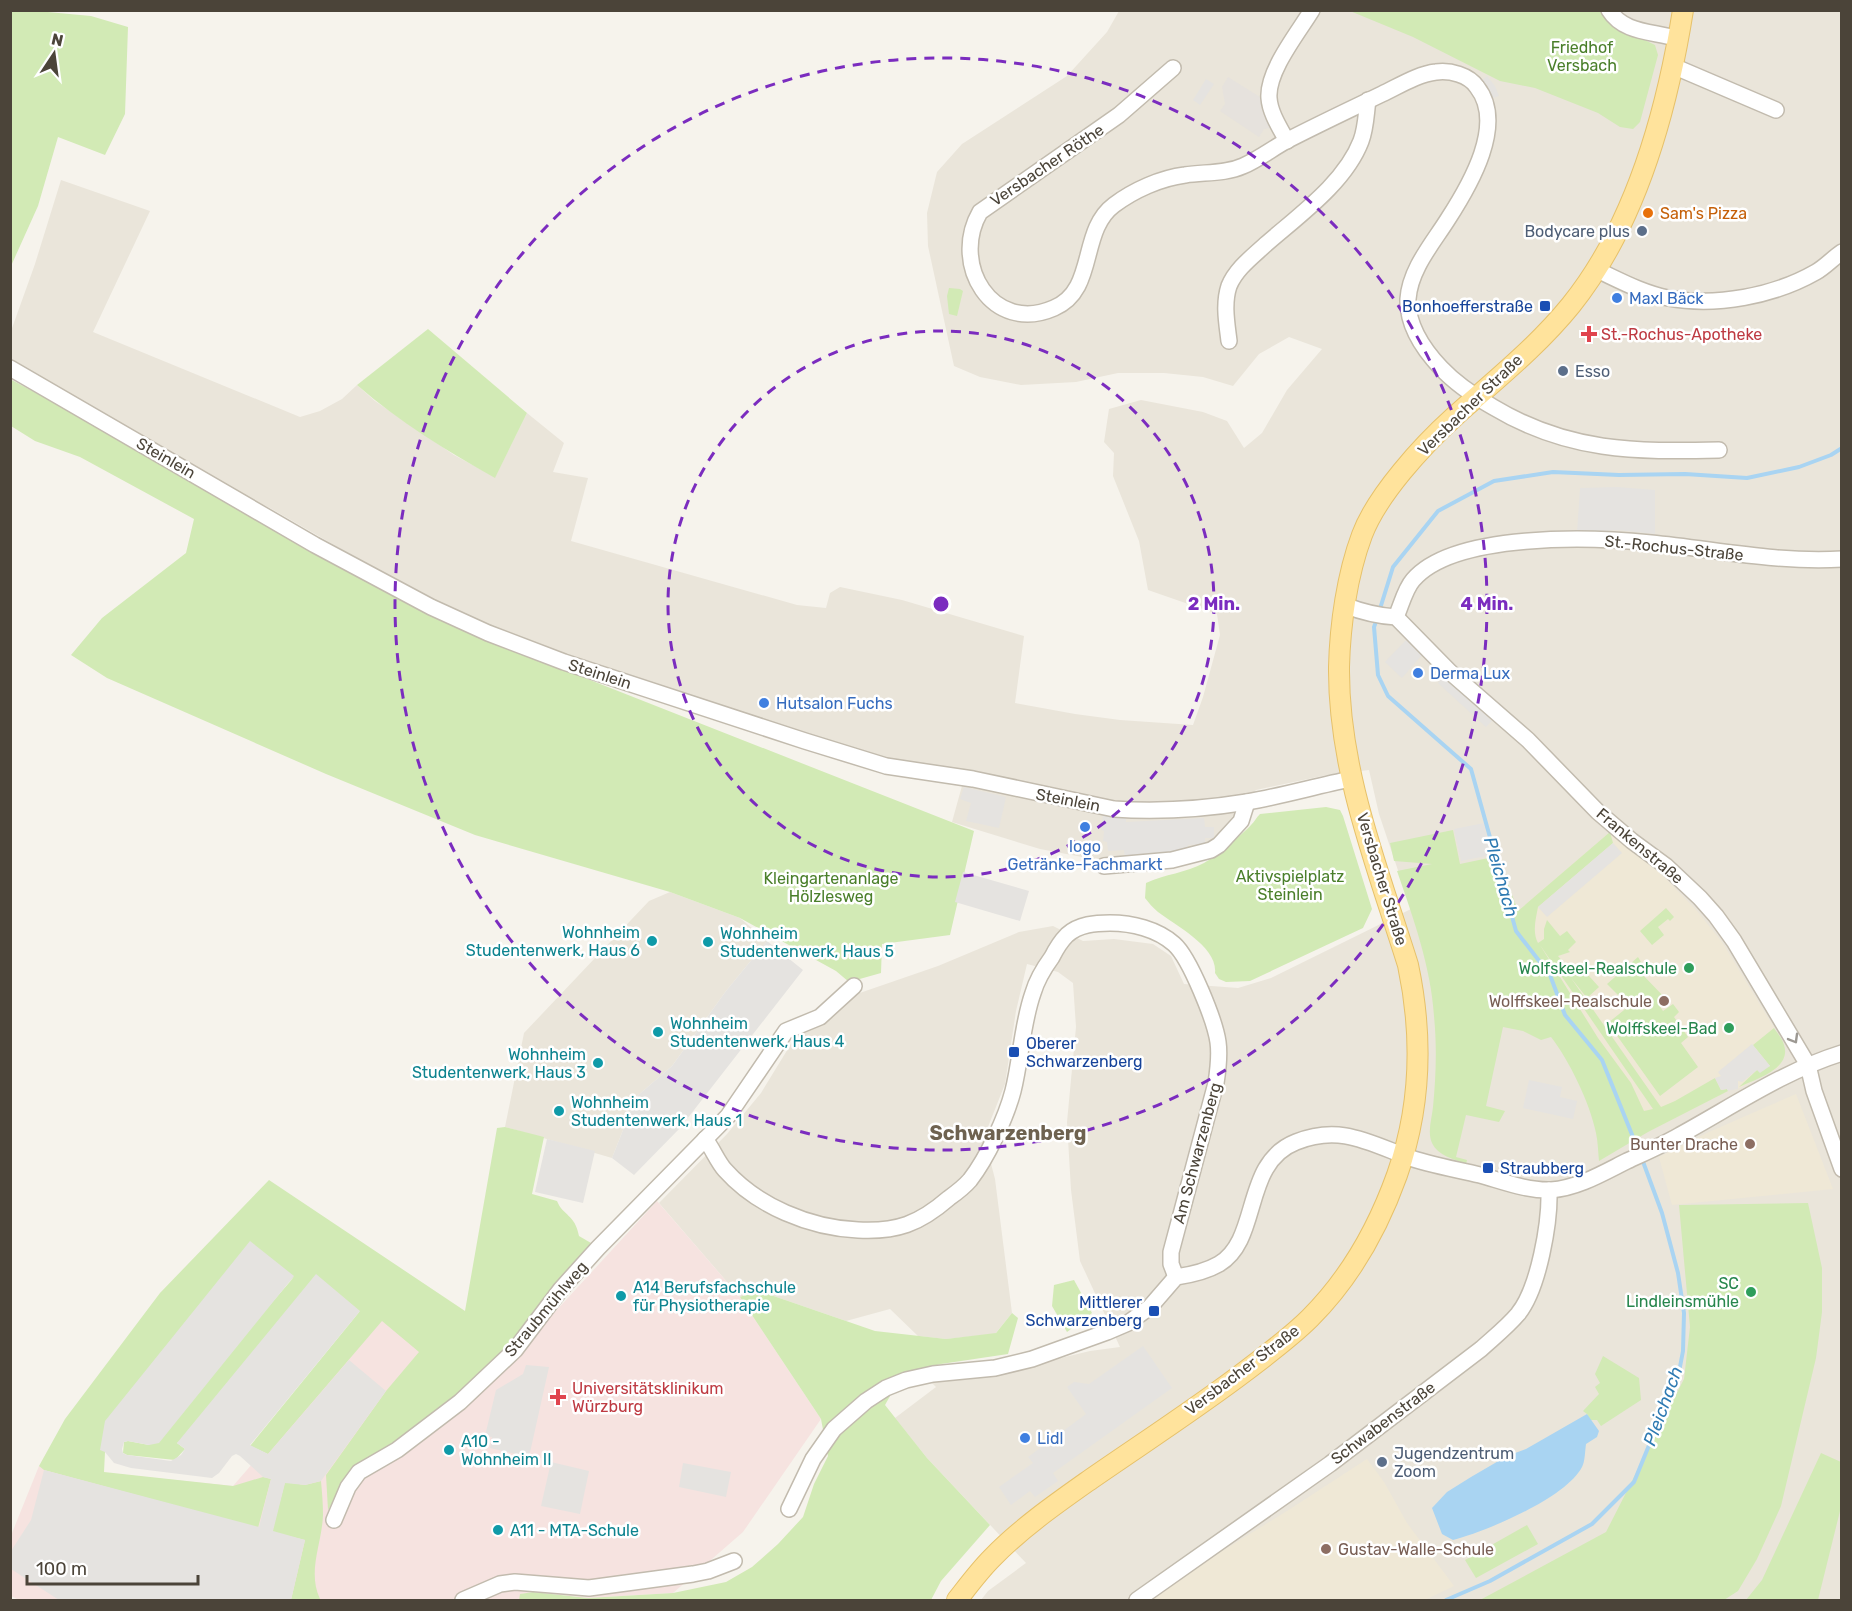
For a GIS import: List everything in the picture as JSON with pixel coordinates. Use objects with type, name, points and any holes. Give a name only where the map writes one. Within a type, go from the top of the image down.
[{"type":"main road","name":"Versbacher Straße","points":[[957,1600],[993,1557],[1042,1515],[1222,1388],[1288,1338],[1312,1316],[1343,1278],[1366,1244],[1392,1191],[1404,1156],[1418,1077],[1414,995],[1408,965],[1351,779],[1340,695],[1344,604],[1362,535],[1382,499],[1432,439],[1541,338],[1567,309],[1595,269],[1629,207],[1642,172],[1662,111],[1683,10]]},
{"type":"street","points":[[1287,141],[1271,107],[1269,88],[1276,68],[1312,10]]},
{"type":"street","points":[[1609,10],[1616,20],[1625,26],[1678,39]]},
{"type":"street","points":[[1673,66],[1776,110]]},
{"type":"street","name":"Versbacher Röthe","points":[[1173,68],[1119,115],[980,212],[971,232],[969,248],[977,284],[990,299],[1002,308],[1017,312],[1028,313],[1055,308],[1070,297],[1079,285],[1095,227],[1114,205],[1164,180],[1242,167],[1287,141],[1368,100],[1425,74],[1444,72],[1463,76],[1476,84],[1487,107],[1489,124],[1481,153],[1463,194],[1418,266],[1413,279],[1408,303],[1413,325],[1423,347],[1449,377],[1477,397],[1531,428],[1591,445],[1622,450],[1719,450]]},
{"type":"street","points":[[1229,341],[1226,303],[1233,279],[1244,265],[1306,210],[1344,172],[1360,143],[1368,100]]},
{"type":"street","points":[[1595,269],[1631,286],[1667,298],[1699,302],[1755,294],[1797,281],[1818,270],[1842,252]]},
{"type":"street","name":"Steinlein","points":[[10,368],[315,545],[431,607],[488,633],[564,662],[886,766],[973,779],[1114,809],[1168,810],[1247,802],[1351,779]]},
{"type":"street","name":"St.-Rochus-Straße","points":[[1388,617],[1413,580],[1434,564],[1460,552],[1486,546],[1540,541],[1599,540],[1650,542],[1753,556],[1842,559]]},
{"type":"street","points":[[1344,604],[1364,612],[1388,617]]},
{"type":"street","name":"Frankenstraße","points":[[1388,617],[1528,740],[1598,812],[1659,860],[1700,898],[1734,941],[1791,1033],[1808,1065],[1814,1091],[1842,1169]]},
{"type":"street","points":[[1104,866],[1172,860],[1211,849],[1219,845],[1241,821],[1247,802]]},
{"type":"street","name":"Am Schwarzenberg","points":[[705,1139],[725,1170],[745,1188],[771,1206],[803,1219],[838,1229],[878,1231],[908,1226],[937,1209],[969,1181],[1000,1129],[1012,1093],[1032,995],[1039,977],[1061,941],[1075,929],[1094,923],[1139,926],[1160,934],[1175,945],[1185,960],[1208,1010],[1218,1041],[1219,1067],[1216,1083],[1172,1252],[1171,1264],[1176,1277]]},
{"type":"street","points":[[705,1139],[728,1116],[786,1031],[820,1017],[854,986]]},
{"type":"street","points":[[789,1509],[813,1459],[834,1429],[866,1401],[886,1388],[906,1380],[933,1374],[995,1368],[1032,1359],[1107,1332],[1128,1323],[1150,1307],[1176,1277],[1196,1273],[1221,1263],[1238,1243],[1262,1174],[1278,1151],[1296,1142],[1331,1133],[1358,1138],[1385,1146],[1404,1156],[1522,1186],[1549,1190],[1572,1186],[1618,1166],[1808,1065],[1842,1053]]},
{"type":"street","name":"Straubmühlweg","points":[[334,1520],[348,1486],[359,1472],[397,1450],[460,1402],[515,1350],[575,1272],[705,1139]]},
{"type":"street","name":"Schwabenstraße","points":[[1137,1600],[1340,1457],[1504,1328],[1526,1302],[1541,1259],[1550,1204],[1549,1190]]},
{"type":"street","points":[[463,1600],[500,1584],[515,1582],[589,1588],[701,1572],[734,1561]]},
{"type":"shaded area","points":[[1119,11],[1841,11],[1841,1600],[981,1600],[988,1591],[1026,1563],[927,1458],[895,1418],[936,1387],[930,1381],[1007,1371],[1090,1351],[1120,1347],[1080,1261],[1071,1190],[1067,1122],[1076,1027],[1073,983],[1058,972],[1027,964],[1016,1011],[1005,1084],[984,1137],[995,1179],[1012,1313],[995,1334],[946,1339],[918,1336],[890,1309],[846,1321],[756,1290],[740,1297],[659,1203],[727,1134],[761,1093],[794,1039],[822,1006],[938,966],[1019,932],[1053,926],[1083,941],[1114,939],[1153,944],[1171,956],[1184,984],[1238,988],[1271,978],[1411,909],[1379,814],[1369,770],[1327,775],[1256,790],[1214,838],[1186,852],[1098,860],[1040,849],[952,822],[965,775],[892,762],[530,645],[426,598],[270,508],[228,488],[11,361],[11,331],[61,180],[150,211],[93,332],[300,417],[320,411],[342,399],[357,385],[375,401],[454,455],[495,477],[527,413],[564,443],[553,472],[588,478],[571,541],[797,605],[826,608],[830,593],[840,587],[902,600],[1024,636],[1015,703],[1120,720],[1193,725],[1220,635],[1217,614],[1148,590],[1139,541],[1113,476],[1114,453],[1104,442],[1109,409],[1141,400],[1203,412],[1227,421],[1244,448],[1262,433],[1287,390],[1322,349],[1289,337],[1259,354],[1233,386],[1203,377],[1164,373],[1118,373],[1076,382],[1021,385],[980,377],[954,366],[928,246],[927,213],[937,172],[962,144],[1067,76],[1107,32]]},
{"type":"shaded area","points":[[1487,76],[1499,96],[1490,99],[1480,82]]},
{"type":"shaded area","points":[[1228,77],[1268,102],[1272,128],[1264,129],[1259,137],[1220,111],[1225,104],[1222,87]]},
{"type":"shaded area","points":[[1206,79],[1214,84],[1200,105],[1193,100]]},
{"type":"shaded area","points":[[1617,487],[1655,490],[1655,534],[1617,530],[1577,533],[1580,488]]},
{"type":"shaded area","points":[[1406,640],[1422,655],[1402,678],[1385,662]]},
{"type":"shaded area","points":[[1443,677],[1492,721],[1486,727],[1438,683]]},
{"type":"shaded area","points":[[964,787],[1006,797],[999,828],[966,821],[971,803],[960,799]]},
{"type":"shaded area","points":[[1103,815],[1126,818],[1126,822],[1204,818],[1205,827],[1214,827],[1214,838],[1205,838],[1205,844],[1188,845],[1186,852],[1125,859],[1124,850],[1108,851],[1107,842],[1103,841],[1104,831],[1101,830]]},
{"type":"shaded area","points":[[1484,823],[1491,855],[1461,861],[1454,829]]},
{"type":"shaded area","name":"Wolffskeel-Realschule","points":[[1610,832],[1639,851],[1697,911],[1722,942],[1784,1044],[1785,1056],[1778,1068],[1648,1132],[1518,911]]},
{"type":"shaded area","points":[[1613,843],[1622,853],[1547,917],[1538,907]]},
{"type":"shaded area","points":[[963,872],[1029,891],[1020,921],[955,902]]},
{"type":"shaded area","points":[[670,892],[740,918],[767,941],[726,991],[672,1066],[636,1097],[612,1158],[505,1127],[524,1033],[649,901]]},
{"type":"shaded area","points":[[767,941],[803,970],[680,1128],[634,1175],[612,1158],[636,1097],[672,1066],[726,991]]},
{"type":"shaded area","points":[[1752,1044],[1770,1066],[1760,1073],[1757,1070],[1742,1082],[1738,1081],[1738,1089],[1721,1090],[1715,1078],[1721,1076],[1718,1072]]},
{"type":"shaded area","points":[[1529,1080],[1562,1087],[1560,1097],[1577,1101],[1573,1119],[1523,1108]]},
{"type":"shaded area","name":"Bunter Drache","points":[[1796,1094],[1833,1189],[1672,1205],[1659,1157],[1709,1132]]},
{"type":"shaded area","points":[[547,1139],[595,1151],[583,1203],[535,1192]]},
{"type":"shaded area","name":"Universitätsklinikum Würzburg","points":[[657,1201],[740,1297],[821,1419],[743,1532],[673,1593],[588,1598],[533,1592],[521,1594],[519,1600],[19,1600],[11,1596],[10,1538],[39,1466],[233,1486],[383,1313],[497,1375]]},
{"type":"shaded area","points":[[250,1241],[294,1276],[159,1443],[149,1445],[128,1441],[124,1442],[122,1449],[127,1455],[171,1461],[181,1455],[185,1449],[177,1443],[316,1274],[360,1311],[250,1445],[268,1454],[349,1360],[386,1391],[321,1481],[305,1485],[285,1483],[273,1531],[305,1540],[291,1600],[59,1600],[11,1569],[11,1551],[31,1520],[44,1470],[259,1527],[271,1479],[263,1477],[236,1454],[212,1478],[131,1468],[114,1463],[105,1452],[100,1450],[105,1421]]},
{"type":"shaded area","points":[[1143,1346],[1172,1388],[1053,1473],[1058,1481],[1035,1497],[1030,1491],[1011,1505],[999,1487],[1033,1463],[1028,1457],[1086,1414],[1067,1387],[1074,1382],[1089,1384]]},
{"type":"shaded area","points":[[526,1365],[549,1367],[529,1457],[490,1448],[492,1437],[485,1436],[496,1390],[523,1374]]},
{"type":"shaded area","name":"Gustav-Walle-Schule","points":[[1367,1459],[1384,1482],[1407,1523],[1454,1586],[1425,1600],[1143,1600],[1287,1511]]},
{"type":"shaded area","points":[[551,1462],[589,1471],[580,1514],[541,1506]]},
{"type":"shaded area","points":[[683,1463],[731,1472],[726,1497],[679,1487]]},
{"type":"green space","points":[[10,11],[91,16],[128,27],[125,114],[105,155],[58,137],[38,206],[11,266]]},
{"type":"green space","name":"Friedhof Versbach","points":[[1350,11],[1599,11],[1622,29],[1655,45],[1658,55],[1640,122],[1633,129],[1620,127],[1598,113],[1535,88],[1500,81],[1413,37]]},
{"type":"green space","points":[[949,288],[963,291],[957,316],[949,314],[947,296]]},
{"type":"green space","points":[[428,329],[527,413],[495,478],[424,435],[357,385]]},
{"type":"green space","name":"Kleingartenanlage Hölzlesweg","points":[[10,379],[519,652],[974,831],[950,935],[882,944],[881,973],[849,982],[836,971],[740,918],[670,892],[475,835],[326,774],[107,678],[71,655],[102,618],[186,553],[194,519],[80,457],[35,441],[11,426]]},
{"type":"green space","name":"Aktivspielplatz Steinlein","points":[[1326,807],[1340,810],[1343,816],[1372,909],[1363,928],[1250,981],[1226,982],[1219,979],[1215,973],[1210,954],[1203,946],[1158,912],[1145,898],[1146,883],[1190,869],[1209,860],[1242,834],[1260,814]]},
{"type":"green space","points":[[1453,830],[1460,864],[1498,856],[1518,911],[1610,832],[1613,843],[1538,907],[1536,939],[1538,943],[1544,939],[1547,920],[1560,936],[1567,931],[1576,942],[1568,950],[1570,952],[1558,956],[1571,971],[1579,965],[1599,987],[1587,998],[1571,978],[1661,1107],[1715,1078],[1721,1090],[1727,1089],[1728,1091],[1648,1132],[1599,1161],[1597,1136],[1589,1109],[1578,1082],[1558,1046],[1551,1037],[1541,1040],[1523,1031],[1503,1027],[1486,1106],[1505,1111],[1499,1122],[1466,1115],[1456,1157],[1467,1160],[1466,1164],[1438,1151],[1432,1143],[1430,1134],[1436,1062],[1432,998],[1420,942],[1397,871],[1432,864],[1394,861],[1390,843]],"holes":[[[1540,945],[1653,1109],[1644,1111],[1631,1083],[1598,1038]]]},
{"type":"green space","points":[[1666,908],[1674,917],[1658,927],[1664,935],[1652,945],[1640,931]]},
{"type":"green space","points":[[1638,957],[1644,967],[1642,969],[1637,963],[1632,968],[1637,974],[1640,972],[1666,999],[1659,1005],[1663,1011],[1673,1004],[1679,1012],[1674,1017],[1688,1037],[1681,1043],[1698,1067],[1660,1096],[1608,1023],[1629,1006],[1607,984]]},
{"type":"green space","points":[[1774,1028],[1784,1045],[1783,1061],[1762,1077],[1739,1087],[1757,1070],[1770,1066],[1753,1045]]},
{"type":"green space","points":[[505,1127],[544,1137],[532,1194],[557,1201],[562,1210],[575,1223],[579,1236],[591,1243],[513,1344],[464,1393],[410,1436],[351,1470],[328,1510],[326,1475],[386,1391],[419,1352],[382,1321],[268,1454],[250,1446],[360,1311],[177,1443],[185,1449],[175,1460],[123,1453],[124,1442],[149,1445],[294,1277],[105,1452],[104,1472],[233,1486],[263,1477],[271,1479],[258,1528],[44,1470],[39,1466],[65,1419],[160,1293],[269,1180],[465,1311],[497,1128]]},
{"type":"green space","points":[[1808,1203],[1822,1268],[1822,1312],[1816,1358],[1781,1506],[1757,1559],[1738,1591],[1724,1600],[1480,1600],[1606,1532],[1684,1379],[1690,1327],[1679,1205]]},
{"type":"green space","points":[[1074,1280],[1092,1313],[1067,1332],[1052,1306],[1054,1285]]},
{"type":"green space","points":[[756,1290],[875,1331],[946,1339],[996,1333],[1012,1313],[1018,1318],[1008,1354],[941,1364],[903,1373],[885,1405],[927,1458],[990,1525],[941,1581],[931,1600],[519,1600],[520,1594],[533,1592],[588,1598],[673,1593],[726,1582],[752,1567],[803,1517],[814,1484],[828,1456],[821,1419],[740,1297]]},
{"type":"green space","points":[[1603,1356],[1639,1378],[1641,1400],[1601,1426],[1597,1420],[1590,1420],[1583,1411],[1599,1394],[1595,1387],[1600,1383],[1595,1374]]},
{"type":"green space","points":[[1821,1453],[1841,1462],[1841,1507],[1818,1600],[1746,1600],[1762,1580]]},
{"type":"green space","points":[[321,1481],[323,1515],[315,1568],[316,1589],[320,1599],[291,1600],[305,1540],[272,1532],[285,1482],[305,1485]]},
{"type":"green space","points":[[1527,1525],[1538,1544],[1476,1578],[1465,1560]]},
{"type":"water","points":[[1587,1414],[1599,1431],[1597,1437],[1586,1444],[1582,1467],[1560,1490],[1524,1512],[1468,1536],[1453,1540],[1442,1534],[1432,1508],[1447,1492],[1507,1456],[1526,1449]]},
{"type":"waterway","name":"Pleichach","points":[[1379,612],[1393,567],[1438,511],[1494,481],[1553,472],[1619,475],[1685,474],[1747,478],[1799,467],[1831,455],[1842,448]]},
{"type":"waterway","name":"Pleichach","points":[[1377,619],[1374,627],[1378,675],[1388,696],[1471,769],[1516,931],[1550,975],[1565,1015],[1602,1060],[1639,1152]]},
{"type":"waterway","name":"Pleichach","points":[[1446,1600],[1490,1581],[1592,1524],[1634,1482],[1679,1372],[1683,1351],[1684,1313],[1678,1273],[1662,1213],[1642,1159]]},
{"type":"place","name":"Sam's Pizza","points":[[1648,213]]},
{"type":"place","name":"Bodycare plus","points":[[1642,231]]},
{"type":"place","name":"Maxl Bäck","points":[[1617,298]]},
{"type":"place","name":"Bonhoefferstraße","points":[[1545,306]]},
{"type":"place","name":"St.-Rochus-Apotheke","points":[[1589,334]]},
{"type":"place","name":"Esso","points":[[1563,371]]},
{"type":"place","name":"Derma Lux","points":[[1418,673]]},
{"type":"place","name":"Hutsalon Fuchs","points":[[764,703]]},
{"type":"place","name":"logo Getränke-Fachmarkt","points":[[1085,827]]},
{"type":"place","name":"Wohnheim Studentenwerk, Haus 6","points":[[652,941]]},
{"type":"place","name":"Wohnheim Studentenwerk, Haus 5","points":[[708,942]]},
{"type":"place","name":"Wolfskeel-Realschule","points":[[1689,968]]},
{"type":"place","name":"Wolffskeel-Realschule","points":[[1664,1001]]},
{"type":"place","name":"Wolffskeel-Bad","points":[[1729,1028]]},
{"type":"place","name":"Wohnheim Studentenwerk, Haus 4","points":[[658,1032]]},
{"type":"place","name":"Oberer Schwarzenberg","points":[[1014,1052]]},
{"type":"place","name":"Wohnheim Studentenwerk, Haus 3","points":[[598,1063]]},
{"type":"place","name":"Wohnheim Studentenwerk, Haus 1","points":[[559,1111]]},
{"type":"place","name":"Bunter Drache","points":[[1750,1144]]},
{"type":"place","name":"Straubberg","points":[[1488,1168]]},
{"type":"place","name":"SC Lindleinsmühle","points":[[1751,1292]]},
{"type":"place","name":"A14 Berufsfachschule für Physiotherapie","points":[[621,1296]]},
{"type":"place","name":"Mittlerer Schwarzenberg","points":[[1154,1311]]},
{"type":"place","name":"Universitätsklinikum Würzburg","points":[[558,1397]]},
{"type":"place","name":"Lidl","points":[[1025,1438]]},
{"type":"place","name":"A10 - Wohnheim II","points":[[449,1450]]},
{"type":"place","name":"Jugendzentrum Zoom","points":[[1382,1462]]},
{"type":"place","name":"A11 - MTA-Schule","points":[[498,1530]]},
{"type":"place","name":"Gustav-Walle-Schule","points":[[1326,1549]]},
{"type":"district","name":"Schwarzenberg","points":[[1008,1133]]}]
